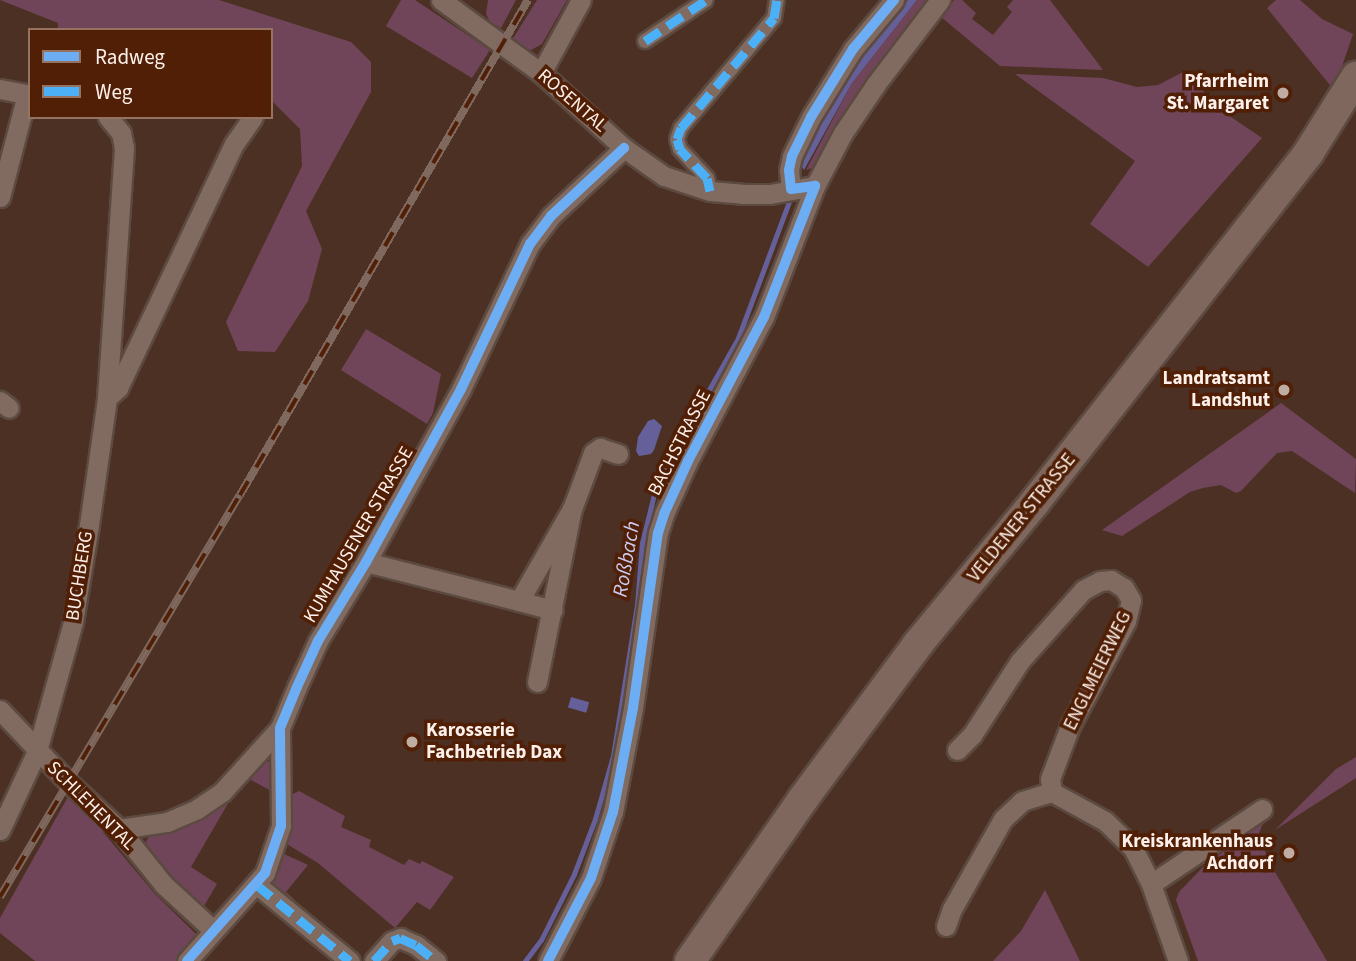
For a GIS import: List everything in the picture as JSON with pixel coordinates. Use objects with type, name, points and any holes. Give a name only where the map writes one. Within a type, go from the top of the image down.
[{"type":"main road","name":"VELDENER STRASSE","points":[[690,961],[803,799],[918,644],[1035,502],[1309,152],[1356,77]]},
{"type":"street","name":"ROSENTAL","points":[[441,0],[464,6],[624,148],[664,176],[710,191],[770,194],[798,186]]},
{"type":"street","points":[[541,73],[581,0]]},
{"type":"street","points":[[645,41],[706,0]]},
{"type":"street","points":[[710,191],[707,178],[680,149],[677,139],[681,128],[774,18],[777,0]]},
{"type":"street","name":"BACHSTRASSE","points":[[798,186],[792,156],[811,117],[853,49],[894,0]]},
{"type":"street","name":"BACHSTRASSE","points":[[548,961],[591,878],[613,812],[633,708],[664,514],[688,461],[764,317],[798,186],[843,133],[872,89],[940,0]]},
{"type":"street","points":[[0,89],[28,94],[0,197]]},
{"type":"street","name":"BUCHBERG","points":[[0,830],[37,751],[74,622],[107,398],[124,148],[121,133],[110,119]]},
{"type":"street","name":"BUCHBERG","points":[[107,398],[118,388],[234,144],[252,119]]},
{"type":"street","name":"KUMHAUSENER STRASSE","points":[[119,829],[167,822],[197,808],[222,792],[281,728],[318,641],[366,562],[454,401],[530,244],[551,216],[624,148]]},
{"type":"street","points":[[519,601],[572,509],[593,453],[600,448],[618,454]]},
{"type":"street","points":[[537,682],[572,509]]},
{"type":"street","points":[[366,562],[553,610]]},
{"type":"street","name":"ENGLMEIERWEG","points":[[957,750],[972,735],[1020,661],[1083,590],[1100,581],[1111,580],[1129,594],[1126,621],[1070,726],[1050,779],[1052,792]]},
{"type":"street","name":"SCHLEHENTAL","points":[[0,710],[37,751],[119,829],[164,885],[213,930]]},
{"type":"street","name":"KUMHAUSENER STRASSE","points":[[187,961],[257,885],[272,859],[281,826],[281,728]]},
{"type":"street","points":[[946,926],[952,909],[1003,819],[1022,801],[1052,792],[1105,821],[1133,848],[1151,884],[1178,961]]},
{"type":"street","points":[[1151,884],[1262,809]]},
{"type":"street","points":[[257,885],[350,961]]},
{"type":"street","points":[[374,961],[387,946],[400,938],[416,945],[436,961]]},
{"type":"shaded area","points":[[0,0],[219,0],[351,42],[371,62],[371,92],[306,211],[322,249],[308,301],[275,352],[238,351],[226,322],[302,166],[300,129],[273,102],[273,28],[58,28],[58,23]]},
{"type":"shaded area","points":[[401,0],[415,0],[490,50],[472,78],[386,26]]},
{"type":"shaded area","points":[[488,0],[516,0],[501,28],[490,22],[486,14]]},
{"type":"shaded area","points":[[537,0],[567,0],[542,44],[531,50],[512,40]]},
{"type":"shaded area","points":[[902,0],[908,0],[870,46],[830,104],[802,167],[798,156],[841,76]]},
{"type":"shaded area","points":[[908,0],[917,0],[852,83],[804,170],[802,167],[808,147],[830,104],[870,46]]},
{"type":"shaded area","points":[[917,0],[928,0],[871,73],[812,168],[806,170],[852,83]]},
{"type":"shaded area","points":[[954,0],[962,0],[976,13],[972,19],[993,35],[1012,12],[1007,7],[1013,0],[1050,0],[1103,70],[1000,66],[941,17]]},
{"type":"shaded area","points":[[1276,0],[1300,0],[1322,19],[1353,34],[1334,90],[1267,8]]},
{"type":"shaded area","points":[[1183,72],[1231,117],[1262,138],[1148,267],[1090,224],[1135,161],[1015,74],[1103,78],[1137,87],[1158,85]]},
{"type":"shaded area","points":[[366,329],[441,374],[433,413],[427,424],[341,370]]},
{"type":"shaded area","points":[[1281,403],[1356,459],[1355,493],[1292,451],[1277,453],[1241,491],[1236,493],[1221,485],[1203,488],[1190,492],[1122,536],[1102,530]]},
{"type":"shaded area","points":[[654,419],[662,426],[654,450],[651,454],[639,456],[636,451],[638,437],[648,421]]},
{"type":"shaded area","points":[[571,697],[589,702],[586,713],[568,708]]},
{"type":"shaded area","points":[[258,757],[271,763],[271,791],[244,776],[191,867],[217,884],[204,906],[181,889],[144,846],[152,830]]},
{"type":"shaded area","points":[[1356,757],[1356,778],[1275,830],[1336,769]]},
{"type":"shaded area","points":[[299,791],[345,816],[341,827],[371,840],[369,847],[404,865],[409,859],[420,864],[422,861],[454,877],[430,910],[417,902],[395,928],[318,863],[285,843],[291,795]]},
{"type":"shaded area","points":[[69,795],[106,827],[103,832],[155,894],[197,935],[177,961],[35,961],[0,933],[0,918]]},
{"type":"shaded area","points":[[1270,807],[1259,833],[1268,860],[1327,961],[1198,961],[1176,900],[1179,892],[1205,865],[1239,840]]},
{"type":"shaded area","points":[[282,853],[308,865],[286,892],[295,900],[291,904],[272,884],[273,874],[281,868],[277,865]]},
{"type":"shaded area","points":[[1045,890],[1080,961],[993,961],[1021,931]]},
{"type":"waterway","name":"Roßbach","points":[[525,961],[541,940],[574,874],[595,819],[613,756],[637,605],[642,543],[657,482],[738,338],[791,196]]},
{"type":"railway","points":[[0,897],[240,495],[528,0]]},
{"type":"marked path","points":[[645,41],[706,0]]},
{"type":"marked path","points":[[710,191],[707,178],[680,149],[677,139],[681,128],[774,18],[777,0]]},
{"type":"marked path","points":[[257,885],[350,961]]},
{"type":"marked path","points":[[374,961],[392,941],[400,938],[416,945],[436,961]]},
{"type":"cycle path","points":[[548,961],[591,878],[613,812],[633,708],[658,533],[664,514],[688,461],[764,317],[815,186],[791,189],[789,170],[792,156],[811,117],[853,49],[894,0]]},
{"type":"cycle path","points":[[187,961],[265,873],[281,826],[280,728],[297,687],[318,641],[366,562],[461,389],[530,244],[551,216],[624,148]]},
{"type":"place","name":"Pfarrheim St. Margaret","points":[[1283,93]]},
{"type":"place","name":"Landratsamt Landshut","points":[[1284,390]]},
{"type":"place","name":"Karosserie Fachbetrieb Dax","points":[[412,742]]},
{"type":"place","name":"Kreiskrankenhaus Achdorf","points":[[1289,853]]}]
